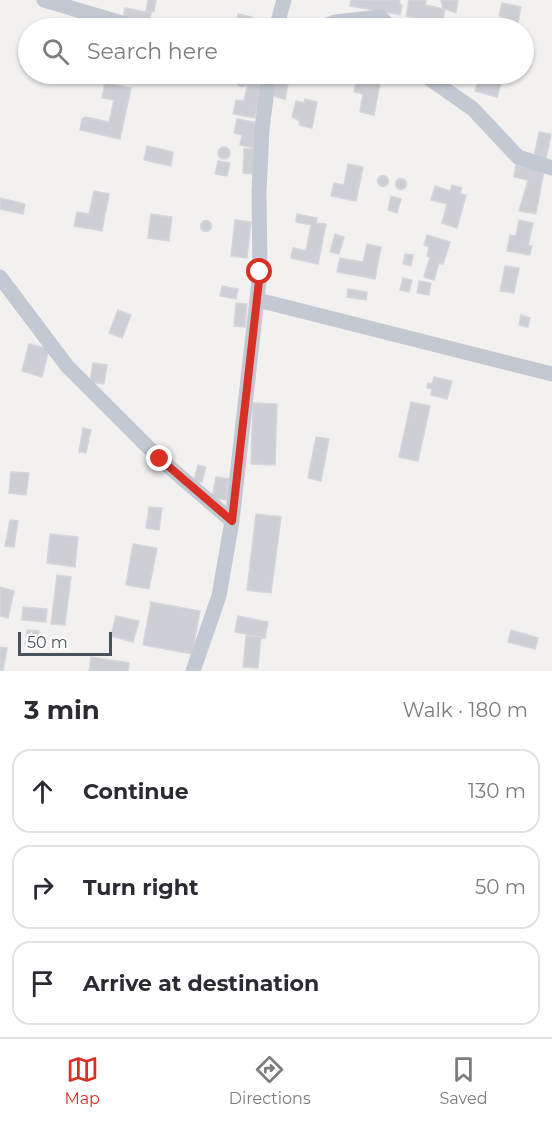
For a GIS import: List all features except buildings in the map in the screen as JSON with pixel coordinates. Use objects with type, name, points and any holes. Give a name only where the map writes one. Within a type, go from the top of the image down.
[{"type":"street","points":[[44,0],[105,18]]},
{"type":"street","points":[[279,18],[284,0]]},
{"type":"street","points":[[193,671],[219,596],[232,521],[258,300],[259,192],[262,129],[268,84]]},
{"type":"street","points":[[437,84],[473,109],[518,157],[551,164]]},
{"type":"street","points":[[0,277],[68,366],[160,459],[232,521]]},
{"type":"street","points":[[258,300],[552,374]]},
{"type":"route","points":[[160,459],[232,521],[260,272]]}]
